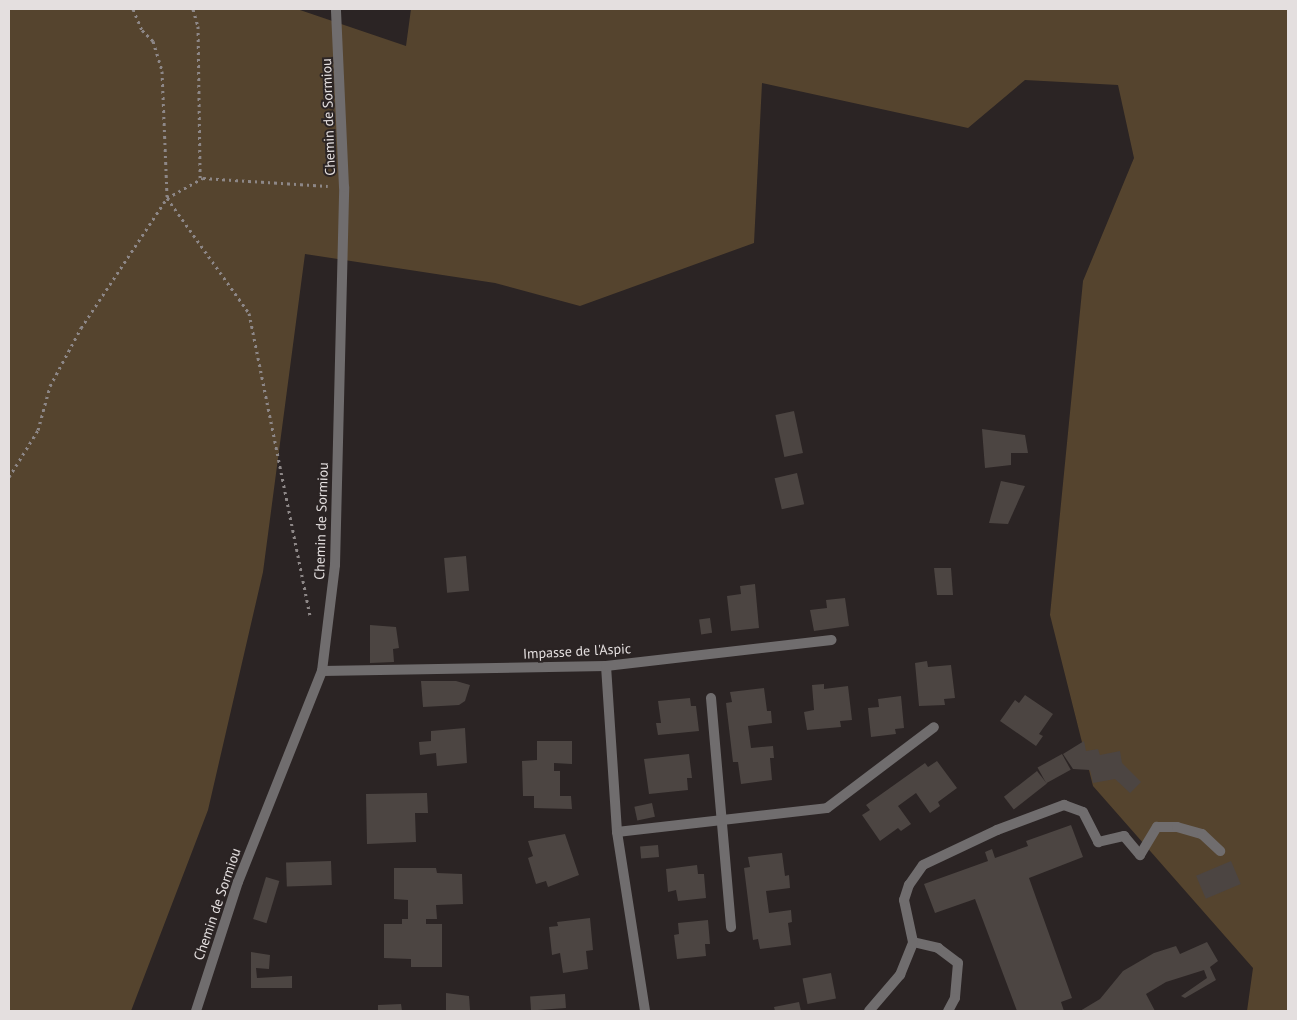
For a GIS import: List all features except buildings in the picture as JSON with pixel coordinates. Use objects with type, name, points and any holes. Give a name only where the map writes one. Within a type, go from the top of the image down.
[{"type":"street","name":"Chemin de Sormiou","points":[[196,1011],[238,882],[322,672],[335,565],[344,187],[336,9]]},
{"type":"street","name":"Impasse de l'Aspic","points":[[322,672],[606,666],[832,640]]},
{"type":"street","points":[[606,666],[617,832],[645,1011]]},
{"type":"street","points":[[712,698],[720,823],[731,926]]},
{"type":"street","points":[[617,832],[720,823],[827,808],[934,727]]},
{"type":"street","points":[[869,1011],[900,975],[913,942],[904,900],[909,885],[923,865],[997,830],[1064,806],[1083,812],[1098,842],[1124,836],[1140,855],[1157,827],[1178,828],[1202,834],[1220,852]]},
{"type":"street","points":[[913,942],[938,948],[958,963],[955,998],[948,1011]]},
{"type":"path","points":[[133,9],[142,30],[153,41],[162,71],[167,198],[249,313],[312,623]]},
{"type":"path","points":[[193,9],[198,26],[200,178]]},
{"type":"path","points":[[9,477],[38,430],[50,386],[81,328],[167,198],[203,178],[344,187]]},
{"type":"shaded area","points":[[9,9],[297,9],[406,46],[411,9],[1288,9],[1288,1011],[1247,1011],[1253,968],[1093,786],[1050,615],[1083,281],[1134,158],[1118,85],[1025,80],[968,128],[762,83],[754,243],[580,306],[495,283],[305,254],[263,572],[208,810],[131,1011],[9,1011]]}]
